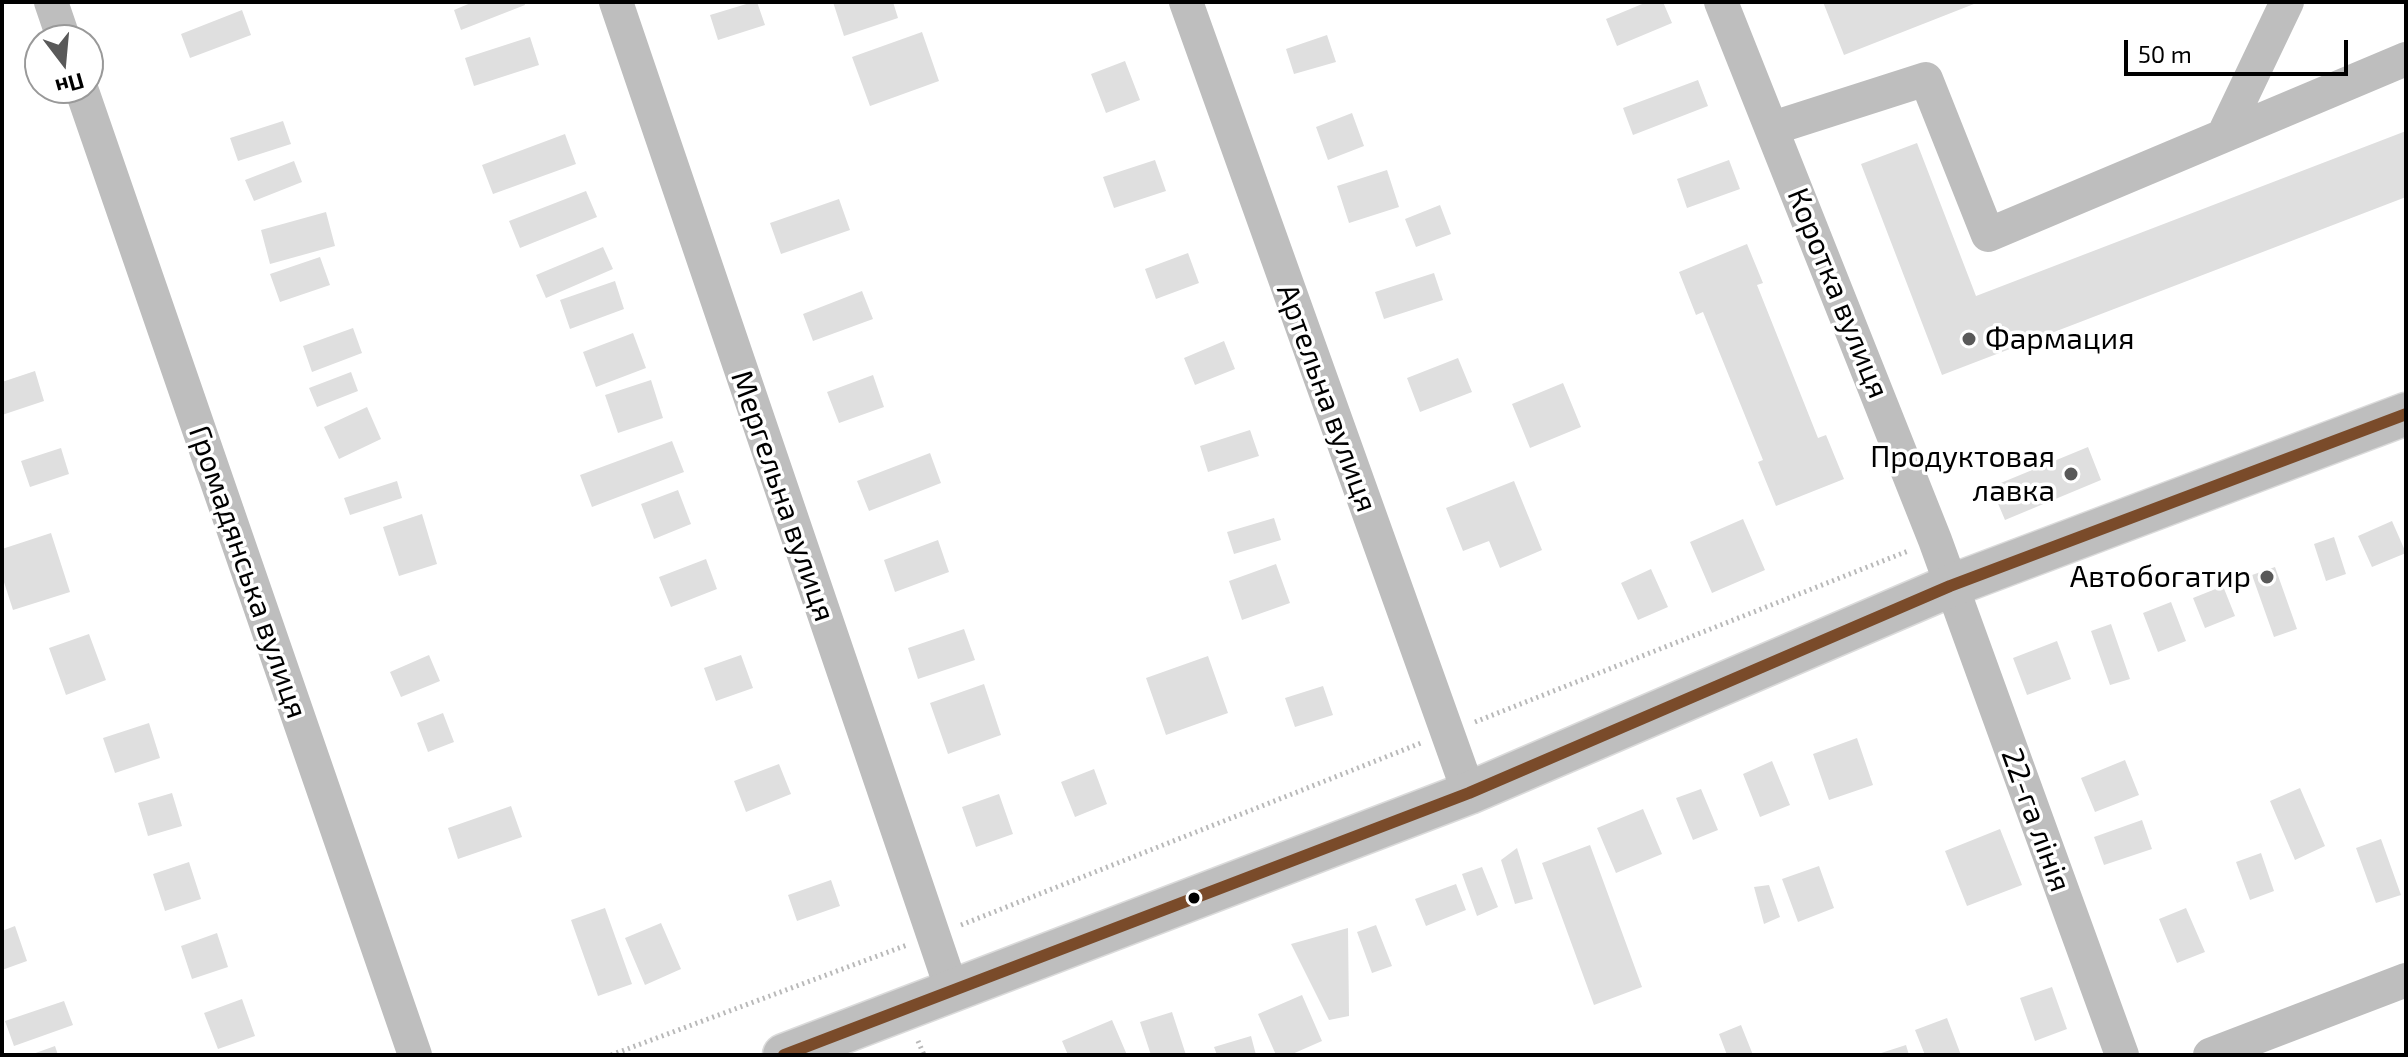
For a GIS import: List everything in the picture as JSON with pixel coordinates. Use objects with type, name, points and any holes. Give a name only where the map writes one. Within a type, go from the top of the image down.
[{"type":"main road","points":[[784,1055],[1469,793],[1950,586],[2406,414]]},
{"type":"street","points":[[51,2],[59,24]]},
{"type":"street","name":"Мергельна вулиця","points":[[616,2],[952,990]]},
{"type":"street","name":"Артельна вулиця","points":[[1186,2],[1469,793]]},
{"type":"street","name":"Коротка вулиця","points":[[1721,2],[1935,540],[1950,586]]},
{"type":"street","points":[[2223,136],[2287,2]]},
{"type":"street","points":[[1773,128],[1926,79],[1988,235],[2406,59]]},
{"type":"street","name":"Громадянська вулиця","points":[[87,104],[415,1055]]},
{"type":"street","name":"22-га лінія","points":[[1950,586],[2122,1055]]},
{"type":"street","points":[[2210,1055],[2406,980]]},
{"type":"path","points":[[611,1055],[933,936],[1935,540]]},
{"type":"building","points":[[473,2],[524,2],[525,5],[461,30],[454,10]]},
{"type":"building","points":[[757,2],[765,25],[718,40],[710,15]]},
{"type":"building","points":[[833,2],[893,2],[898,18],[844,36]]},
{"type":"building","points":[[1647,2],[1663,2],[1672,23],[1617,46],[1606,19]]},
{"type":"building","points":[[1823,2],[1979,2],[1844,55]]},
{"type":"building","points":[[242,10],[251,35],[190,58],[181,34]]},
{"type":"building","points":[[922,32],[939,81],[870,106],[852,57]]},
{"type":"building","points":[[1327,35],[1336,62],[1294,74],[1286,49]]},
{"type":"building","points":[[530,37],[539,65],[474,86],[465,58]]},
{"type":"building","points":[[1125,61],[1140,100],[1106,113],[1091,74]]},
{"type":"building","points":[[1698,80],[1708,106],[1633,135],[1623,108]]},
{"type":"building","points":[[1352,113],[1364,146],[1328,160],[1316,127]]},
{"type":"building","points":[[283,121],[291,144],[238,161],[230,138]]},
{"type":"building","points":[[2406,131],[2406,197],[1942,375],[1861,164],[1917,143],[1976,296]]},
{"type":"building","points":[[565,134],[576,164],[493,194],[482,165]]},
{"type":"building","points":[[1155,160],[1166,191],[1114,208],[1103,177]]},
{"type":"building","points":[[1729,160],[1740,189],[1687,208],[1677,179]]},
{"type":"building","points":[[294,161],[302,182],[254,201],[245,180]]},
{"type":"building","points":[[1387,170],[1399,207],[1349,223],[1337,186]]},
{"type":"building","points":[[586,191],[597,217],[520,248],[509,221]]},
{"type":"building","points":[[839,199],[850,230],[781,254],[770,223]]},
{"type":"building","points":[[1440,205],[1451,234],[1416,247],[1405,219]]},
{"type":"building","points":[[326,212],[335,246],[270,264],[261,230]]},
{"type":"building","points":[[1747,244],[1763,283],[1757,285],[1818,438],[1826,435],[1844,479],[1776,506],[1758,462],[1763,460],[1703,312],[1696,315],[1679,272]]},
{"type":"building","points":[[603,247],[613,269],[546,298],[536,275]]},
{"type":"building","points":[[1188,253],[1199,283],[1156,299],[1145,269]]},
{"type":"building","points":[[320,257],[330,285],[280,302],[270,274]]},
{"type":"building","points":[[1434,273],[1443,300],[1384,319],[1375,292]]},
{"type":"building","points":[[615,281],[624,309],[570,329],[560,300]]},
{"type":"building","points":[[862,291],[873,319],[813,341],[803,314]]},
{"type":"building","points":[[353,328],[362,353],[312,372],[303,346]]},
{"type":"building","points":[[633,333],[646,368],[596,387],[583,352]]},
{"type":"building","points":[[1224,341],[1235,369],[1195,385],[1184,358]]},
{"type":"building","points":[[1458,358],[1472,392],[1420,412],[1407,378]]},
{"type":"building","points":[[35,371],[44,401],[2,415],[2,382]]},
{"type":"building","points":[[351,372],[358,391],[317,407],[309,388]]},
{"type":"building","points":[[873,375],[884,407],[839,423],[827,392]]},
{"type":"building","points":[[651,380],[663,418],[618,433],[605,395]]},
{"type":"building","points":[[1563,383],[1581,427],[1530,448],[1512,404]]},
{"type":"building","points":[[367,407],[381,439],[339,459],[324,427]]},
{"type":"building","points":[[1250,430],[1259,456],[1208,472],[1200,446]]},
{"type":"building","points":[[672,441],[684,472],[592,507],[580,475]]},
{"type":"building","points":[[2088,447],[2101,480],[2005,520],[1991,487]]},
{"type":"building","points":[[61,448],[69,474],[30,487],[21,461]]},
{"type":"building","points":[[930,453],[941,483],[869,511],[857,481]]},
{"type":"building","points":[[397,481],[402,498],[350,515],[344,498]]},
{"type":"building","points":[[1514,481],[1542,550],[1500,568],[1489,541],[1463,551],[1446,508]]},
{"type":"building","points":[[678,490],[691,524],[654,539],[641,504]]},
{"type":"building","points":[[422,514],[437,564],[399,576],[383,527]]},
{"type":"building","points":[[1274,518],[1281,540],[1234,554],[1227,532]]},
{"type":"building","points":[[1743,519],[1765,570],[1712,593],[1690,542]]},
{"type":"building","points":[[2392,521],[2406,553],[2372,567],[2358,536]]},
{"type":"building","points":[[51,533],[70,592],[13,610],[2,576],[2,549]]},
{"type":"building","points":[[2334,537],[2346,574],[2326,581],[2314,544]]},
{"type":"building","points":[[938,540],[949,572],[895,592],[884,560]]},
{"type":"building","points":[[706,559],[717,589],[671,607],[659,577]]},
{"type":"building","points":[[1276,564],[1290,603],[1242,620],[1229,581]]},
{"type":"building","points":[[2275,567],[2297,629],[2274,637],[2252,575]]},
{"type":"building","points":[[1651,569],[1668,607],[1638,620],[1621,583]]},
{"type":"building","points":[[2223,586],[2235,616],[2205,628],[2193,598]]},
{"type":"building","points":[[2171,602],[2186,641],[2158,652],[2143,613]]},
{"type":"building","points":[[2111,624],[2130,679],[2110,685],[2091,631]]},
{"type":"building","points":[[964,629],[975,660],[918,679],[908,648]]},
{"type":"building","points":[[89,634],[106,680],[66,695],[49,648]]},
{"type":"building","points":[[2057,641],[2071,679],[2027,695],[2013,658]]},
{"type":"building","points":[[429,655],[440,681],[401,697],[390,672]]},
{"type":"building","points":[[741,655],[753,688],[716,701],[704,668]]},
{"type":"building","points":[[1208,656],[1228,713],[1166,735],[1146,678]]},
{"type":"building","points":[[984,684],[1001,735],[948,754],[930,703]]},
{"type":"building","points":[[1323,686],[1333,715],[1295,727],[1285,698]]},
{"type":"building","points":[[443,713],[454,742],[428,752],[417,723]]},
{"type":"building","points":[[149,723],[160,758],[115,773],[103,738]]},
{"type":"building","points":[[1857,738],[1873,785],[1829,800],[1813,754]]},
{"type":"building","points":[[2125,760],[2139,795],[2095,812],[2081,778]]},
{"type":"building","points":[[1772,761],[1790,805],[1760,817],[1743,774]]},
{"type":"building","points":[[779,764],[791,794],[746,812],[734,781]]},
{"type":"building","points":[[1094,769],[1107,804],[1075,817],[1061,782]]},
{"type":"building","points":[[2300,788],[2325,846],[2295,860],[2270,801]]},
{"type":"building","points":[[1701,789],[1718,830],[1693,840],[1676,798]]},
{"type":"building","points":[[172,793],[182,826],[148,836],[138,803]]},
{"type":"building","points":[[999,794],[1013,834],[976,847],[962,807]]},
{"type":"building","points":[[511,806],[522,837],[458,859],[448,828]]},
{"type":"building","points":[[1643,809],[1662,854],[1616,873],[1597,828]]},
{"type":"building","points":[[2142,820],[2152,849],[2104,865],[2094,837]]},
{"type":"building","points":[[2000,829],[2022,885],[1967,906],[1945,851]]},
{"type":"building","points":[[2381,839],[2401,895],[2376,903],[2356,848]]},
{"type":"building","points":[[1590,845],[1642,987],[1594,1005],[1542,863]]},
{"type":"building","points":[[1517,848],[1533,899],[1515,904],[1501,860]]},
{"type":"building","points":[[2261,853],[2274,891],[2250,900],[2236,862]]},
{"type":"building","points":[[189,862],[201,899],[165,911],[153,874]]},
{"type":"building","points":[[1819,866],[1834,908],[1798,922],[1782,879]]},
{"type":"building","points":[[1482,867],[1498,907],[1477,916],[1462,874]]},
{"type":"building","points":[[831,880],[840,906],[797,921],[788,895]]},
{"type":"building","points":[[1456,884],[1466,910],[1426,926],[1415,899]]},
{"type":"building","points":[[1769,885],[1780,917],[1764,924],[1754,887]]},
{"type":"building","points":[[605,908],[632,984],[598,996],[571,920]]},
{"type":"building","points":[[2186,908],[2205,952],[2177,963],[2159,919]]},
{"type":"building","points":[[661,923],[681,969],[645,985],[625,938]]},
{"type":"building","points":[[1376,925],[1392,966],[1372,973],[1357,932]]},
{"type":"building","points":[[15,926],[27,961],[2,970],[2,931]]},
{"type":"building","points":[[1348,928],[1349,1016],[1329,1020],[1291,944]]},
{"type":"building","points":[[217,933],[228,967],[192,979],[181,946]]},
{"type":"building","points":[[2052,987],[2067,1029],[2035,1041],[2020,998]]},
{"type":"building","points":[[1302,995],[1322,1041],[1290,1055],[1276,1055],[1258,1014]]},
{"type":"building","points":[[242,999],[255,1036],[218,1049],[204,1013]]},
{"type":"building","points":[[64,1001],[73,1025],[14,1046],[5,1021]]},
{"type":"building","points":[[1172,1012],[1186,1055],[1151,1055],[1140,1022]]},
{"type":"building","points":[[1947,1018],[1961,1055],[1925,1055],[1915,1030]]},
{"type":"building","points":[[1112,1020],[1127,1055],[1068,1055],[1062,1041]]},
{"type":"building","points":[[1741,1025],[1753,1055],[1727,1055],[1719,1034]]},
{"type":"building","points":[[1251,1036],[1256,1055],[1217,1055],[1214,1047]]},
{"type":"building","points":[[1906,1045],[1909,1055],[1878,1055],[1878,1054]]},
{"type":"building","points":[[55,1046],[58,1055],[30,1055]]},
{"type":"transit line","points":[[784,1055],[1469,793],[1950,586],[2406,414]]},
{"type":"place","name":"Фармация","points":[[1969,339]]},
{"type":"place","name":"Продуктовая лавка","points":[[2071,474]]},
{"type":"place","name":"Автобогатир","points":[[2267,577]]}]
